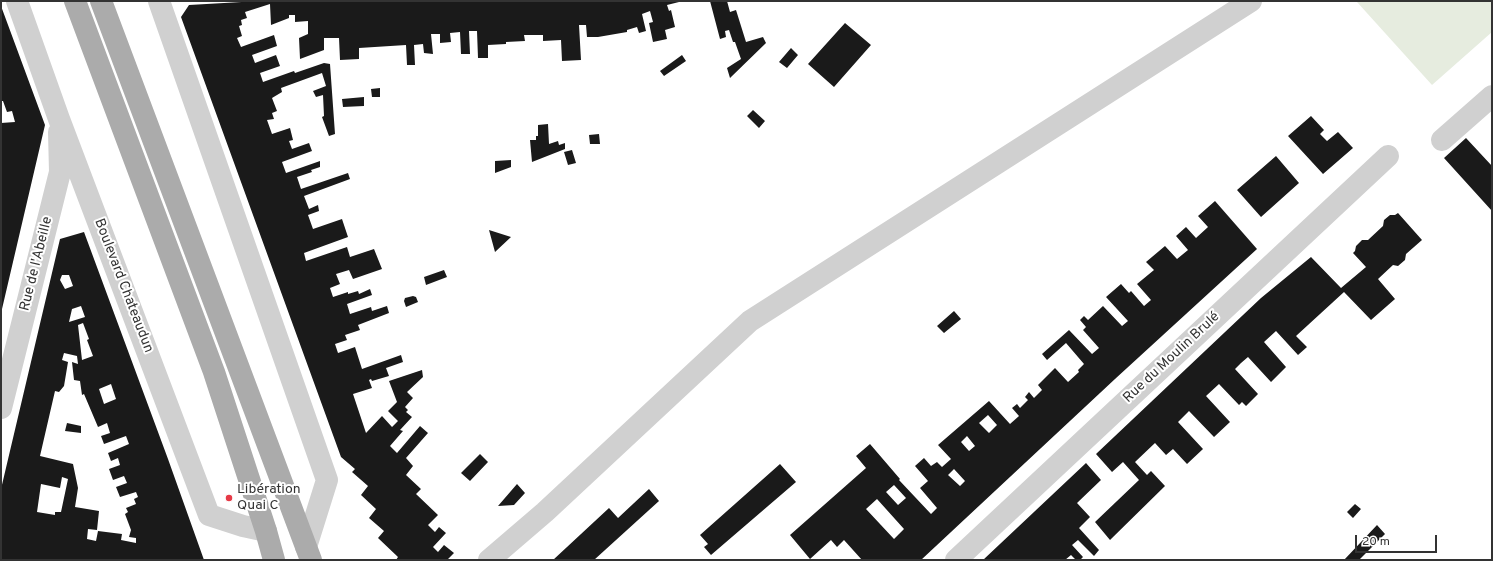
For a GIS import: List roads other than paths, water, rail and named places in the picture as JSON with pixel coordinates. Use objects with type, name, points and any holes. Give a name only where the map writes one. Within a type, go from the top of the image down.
[{"type":"main road","points":[[75,1],[214,372],[274,560]]},
{"type":"main road","points":[[101,1],[309,554]]},
{"type":"street","name":"Boulevard Chateaudun","points":[[17,1],[209,514],[243,526],[266,531]]},
{"type":"street","points":[[159,1],[327,480],[309,554]]},
{"type":"street","points":[[489,560],[545,512],[750,321],[1251,1]]},
{"type":"street","points":[[1442,140],[1492,96]]},
{"type":"street","name":"Rue de l'Abeille","points":[[1,408],[60,172],[60,119]]},
{"type":"street","name":"Rue du Moulin Brulé","points":[[956,560],[1388,156]]},
{"type":"place","name":"Libération Quai C","points":[[229,498]]}]
